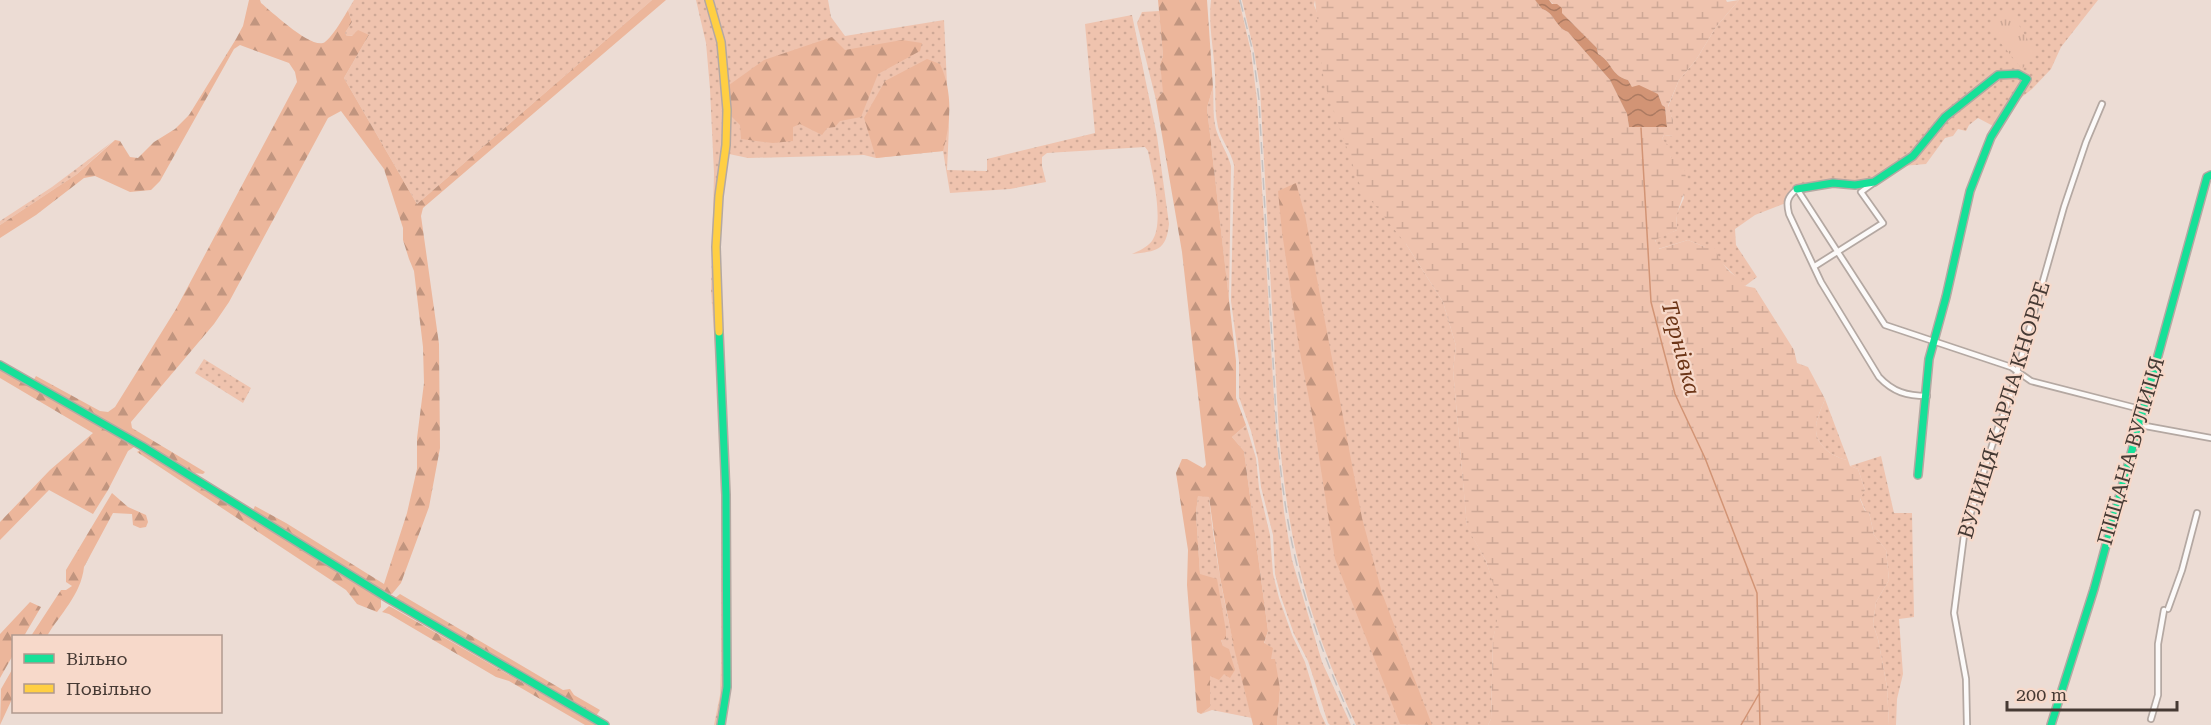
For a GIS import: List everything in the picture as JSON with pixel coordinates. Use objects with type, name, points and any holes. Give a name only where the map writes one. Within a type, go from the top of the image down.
[{"type":"street","points":[[709,0],[721,42],[727,110],[726,145],[719,196],[716,247],[726,495],[727,687],[721,725]]},
{"type":"street","points":[[1815,266],[1883,223],[1861,192],[1913,156],[1945,117],[1978,88],[1998,75],[2018,74],[2028,79],[1995,127],[1980,161],[1966,209],[1925,388],[1927,396],[1918,475]]},
{"type":"street","name":"ВУЛИЦЯ КАРЛА КНОРРЕ","points":[[1967,725],[1966,679],[1954,614],[1964,535],[2017,372],[2064,207],[2086,142],[2102,104]]},
{"type":"street","name":"ПІЩАНА ВУЛИЦЯ","points":[[2051,725],[2082,631],[2209,176]]},
{"type":"street","points":[[1874,182],[1855,185],[1833,183],[1797,189],[1790,194],[1786,203],[1821,282],[1879,377],[1899,393],[1910,396],[1927,396]]},
{"type":"street","points":[[1797,189],[1882,322],[1889,327],[2011,367],[2031,381],[2144,410]]},
{"type":"street","points":[[0,365],[142,446],[389,599],[605,725]]},
{"type":"street","points":[[2140,425],[2211,438]]},
{"type":"street","points":[[2151,719],[2158,695],[2158,644],[2166,609],[2182,570],[2197,513]]},
{"type":"green space","points":[[249,0],[260,0],[291,28],[317,43],[323,43],[329,38],[348,10],[352,22],[345,33],[347,36],[352,36],[358,30],[369,35],[344,78],[417,204],[652,0],[666,0],[423,208],[421,216],[439,344],[440,448],[429,507],[401,583],[392,594],[385,593],[253,510],[255,506],[286,523],[384,584],[407,513],[417,469],[417,438],[424,383],[423,347],[414,271],[403,240],[403,228],[384,169],[341,111],[328,118],[229,302],[214,324],[131,422],[132,428],[205,472],[203,474],[194,473],[33,381],[36,376],[100,411],[108,412],[115,407],[176,309],[297,82],[295,72],[289,63],[240,45],[234,49],[160,181],[151,190],[130,192],[95,176],[84,178],[36,215],[0,238],[0,225],[77,174],[115,140],[120,141],[130,157],[138,158],[154,142],[175,129],[189,115],[236,39],[243,26]]},
{"type":"green space","points":[[354,0],[652,0],[417,204],[344,78],[369,35],[347,36],[345,33],[352,22],[348,10]]},
{"type":"green space","points":[[696,0],[707,0],[719,43],[723,77],[725,138],[713,247],[723,496],[725,686],[719,725],[714,725],[720,695],[721,663],[721,496],[718,390],[711,290],[714,173],[706,43]]},
{"type":"green space","points":[[714,0],[828,0],[831,17],[845,36],[944,20],[949,127],[947,170],[987,171],[987,159],[1095,133],[1085,24],[1132,15],[1157,136],[1169,224],[1163,245],[1148,252],[1132,254],[1152,241],[1156,233],[1158,210],[1148,151],[1145,147],[1047,153],[1042,157],[1046,182],[1010,189],[950,193],[943,151],[876,158],[864,155],[748,158],[729,154],[731,115],[729,76]]},
{"type":"green space","points":[[1158,0],[1207,0],[1213,87],[1207,108],[1236,361],[1236,398],[1246,425],[1232,437],[1244,451],[1268,631],[1264,643],[1273,648],[1271,659],[1275,659],[1280,689],[1277,725],[1253,725],[1220,577],[1209,497],[1198,496],[1196,513],[1200,574],[1217,579],[1226,631],[1226,639],[1221,640],[1223,646],[1229,649],[1235,670],[1230,678],[1224,674],[1219,680],[1210,676],[1210,707],[1201,714],[1197,712],[1187,585],[1188,550],[1176,473],[1182,459],[1187,459],[1203,468],[1206,465],[1182,252],[1156,100],[1163,92],[1160,64],[1163,56]]},
{"type":"green space","points":[[1211,0],[1239,0],[1251,52],[1257,100],[1276,434],[1284,512],[1292,560],[1322,662],[1351,725],[1330,725],[1328,723],[1308,661],[1294,634],[1281,597],[1275,574],[1273,535],[1261,487],[1258,459],[1239,397],[1239,361],[1231,301],[1234,165],[1219,132],[1217,121],[1210,19]]},
{"type":"green space","points":[[1242,0],[1315,0],[1314,5],[1406,244],[1443,302],[1456,346],[1453,370],[1467,526],[1486,561],[1501,606],[1493,639],[1491,719],[1488,725],[1356,725],[1316,624],[1294,545],[1282,466],[1260,88]]},
{"type":"green space","points":[[1315,0],[1535,0],[1568,32],[1610,80],[1627,114],[1629,127],[1667,127],[1665,107],[1658,94],[1632,87],[1628,80],[1618,75],[1598,54],[1597,48],[1549,0],[1726,0],[1727,2],[1739,0],[1716,27],[1696,60],[1679,80],[1668,106],[1673,120],[1673,136],[1664,135],[1662,139],[1668,145],[1671,158],[1678,157],[1682,164],[1686,184],[1677,213],[1677,230],[1655,240],[1659,249],[1688,240],[1705,247],[1714,247],[1730,272],[1745,286],[1755,288],[1794,350],[1797,363],[1808,367],[1825,399],[1816,424],[1818,440],[1826,450],[1837,457],[1848,460],[1850,466],[1858,469],[1865,490],[1860,499],[1865,511],[1869,512],[1874,535],[1886,550],[1889,580],[1876,602],[1873,624],[1887,687],[1889,725],[1488,725],[1491,719],[1493,639],[1500,606],[1486,561],[1467,527],[1453,370],[1456,346],[1443,302],[1406,244],[1361,188],[1324,83]]},
{"type":"green space","points":[[1739,0],[2098,0],[2061,47],[2051,69],[2032,89],[2007,109],[1995,127],[1978,118],[1969,125],[1966,131],[1958,129],[1953,136],[1945,138],[1926,164],[1902,166],[1874,182],[1797,189],[1786,203],[1755,215],[1735,229],[1736,245],[1757,277],[1745,286],[1721,262],[1713,247],[1705,247],[1688,240],[1658,249],[1655,239],[1677,230],[1677,213],[1684,198],[1675,159],[1671,158],[1662,139],[1664,135],[1673,136],[1673,120],[1668,107],[1679,80],[1696,60],[1716,27]]},
{"type":"green space","points":[[2009,9],[2036,53],[2022,69],[1987,26]]},
{"type":"green space","points":[[1159,11],[1163,56],[1160,64],[1164,92],[1156,100],[1137,23],[1142,12]]},
{"type":"green space","points":[[832,37],[845,50],[902,40],[922,43],[920,51],[878,74],[861,117],[840,121],[835,127],[827,128],[822,135],[800,124],[793,127],[793,141],[773,143],[741,139],[740,125],[729,114],[729,85],[764,60]]},
{"type":"green space","points":[[927,59],[940,64],[949,96],[948,129],[943,151],[876,158],[864,118],[885,81]]},
{"type":"green space","points":[[1213,87],[1216,130],[1231,166],[1229,301],[1207,108]]},
{"type":"green space","points":[[112,142],[77,174],[0,225],[0,221],[52,187]]},
{"type":"green space","points":[[1296,183],[1305,215],[1362,518],[1382,593],[1432,725],[1400,724],[1335,559],[1282,232],[1278,191]]},
{"type":"green space","points":[[204,359],[251,388],[243,403],[195,373]]},
{"type":"green space","points":[[0,369],[137,445],[128,451],[93,514],[49,490],[0,540],[0,522],[50,470],[93,433],[0,378]]},
{"type":"green space","points":[[1825,399],[1848,460],[1837,457],[1826,450],[1818,440],[1816,424]]},
{"type":"green space","points":[[1246,425],[1256,458],[1259,488],[1270,535],[1273,574],[1279,598],[1292,635],[1305,662],[1326,725],[1277,725],[1280,689],[1264,644],[1268,631],[1244,451],[1232,437]]},
{"type":"green space","points":[[140,450],[381,599],[381,607],[377,612],[357,604],[346,590],[137,452]]},
{"type":"green space","points":[[1881,456],[1894,513],[1912,513],[1914,617],[1899,619],[1903,674],[1897,699],[1896,725],[1889,725],[1887,687],[1873,624],[1876,602],[1889,580],[1886,550],[1874,535],[1869,512],[1866,512],[1860,498],[1865,490],[1858,469],[1850,466]]},
{"type":"green space","points":[[112,493],[128,507],[146,515],[148,522],[146,527],[140,528],[133,525],[132,514],[113,513],[84,567],[79,586],[69,604],[48,635],[32,635],[61,590],[72,586],[66,582],[66,570]]},
{"type":"green space","points":[[1198,496],[1209,497],[1226,608],[1252,718],[1212,710],[1201,714],[1210,707],[1210,676],[1223,646],[1200,575],[1196,513]]},
{"type":"green space","points":[[400,594],[563,690],[570,689],[574,695],[600,710],[596,716],[394,599]]},
{"type":"green space","points":[[30,602],[41,607],[25,635],[12,635],[12,657],[0,678],[0,634]]},
{"type":"green space","points":[[389,606],[596,725],[585,725],[382,612]]},
{"type":"green space","points":[[12,670],[12,699],[0,725],[1,689]]},
{"type":"water","points":[[1535,0],[1549,0],[1552,4],[1557,4],[1562,8],[1562,13],[1597,48],[1598,54],[1618,75],[1628,80],[1632,87],[1639,85],[1658,94],[1665,107],[1667,127],[1629,127],[1627,114],[1610,80],[1568,32]]},
{"type":"waterway","name":"Тернівка","points":[[1641,128],[1651,302],[1675,394],[1705,458],[1757,593],[1760,725]]},
{"type":"waterway","points":[[1741,725],[1760,692]]},
{"type":"railway","points":[[1240,0],[1253,52],[1259,100],[1277,434],[1282,482],[1301,582],[1329,665],[1354,725]]},
{"type":"traffic: fast","points":[[1797,189],[1833,183],[1855,185],[1874,182],[1913,156],[1945,117],[1998,75],[2018,74],[2027,79],[1991,137],[1970,191],[1946,297],[1929,359],[1918,475]]},
{"type":"traffic: fast","points":[[2051,725],[2094,589],[2207,177],[2211,175]]},
{"type":"traffic: fast","points":[[719,332],[726,495],[727,687],[721,725]]},
{"type":"traffic: fast","points":[[0,365],[142,446],[389,599],[605,725]]},
{"type":"traffic: slow","points":[[709,0],[721,42],[727,110],[726,145],[719,196],[716,247],[719,332]]}]
